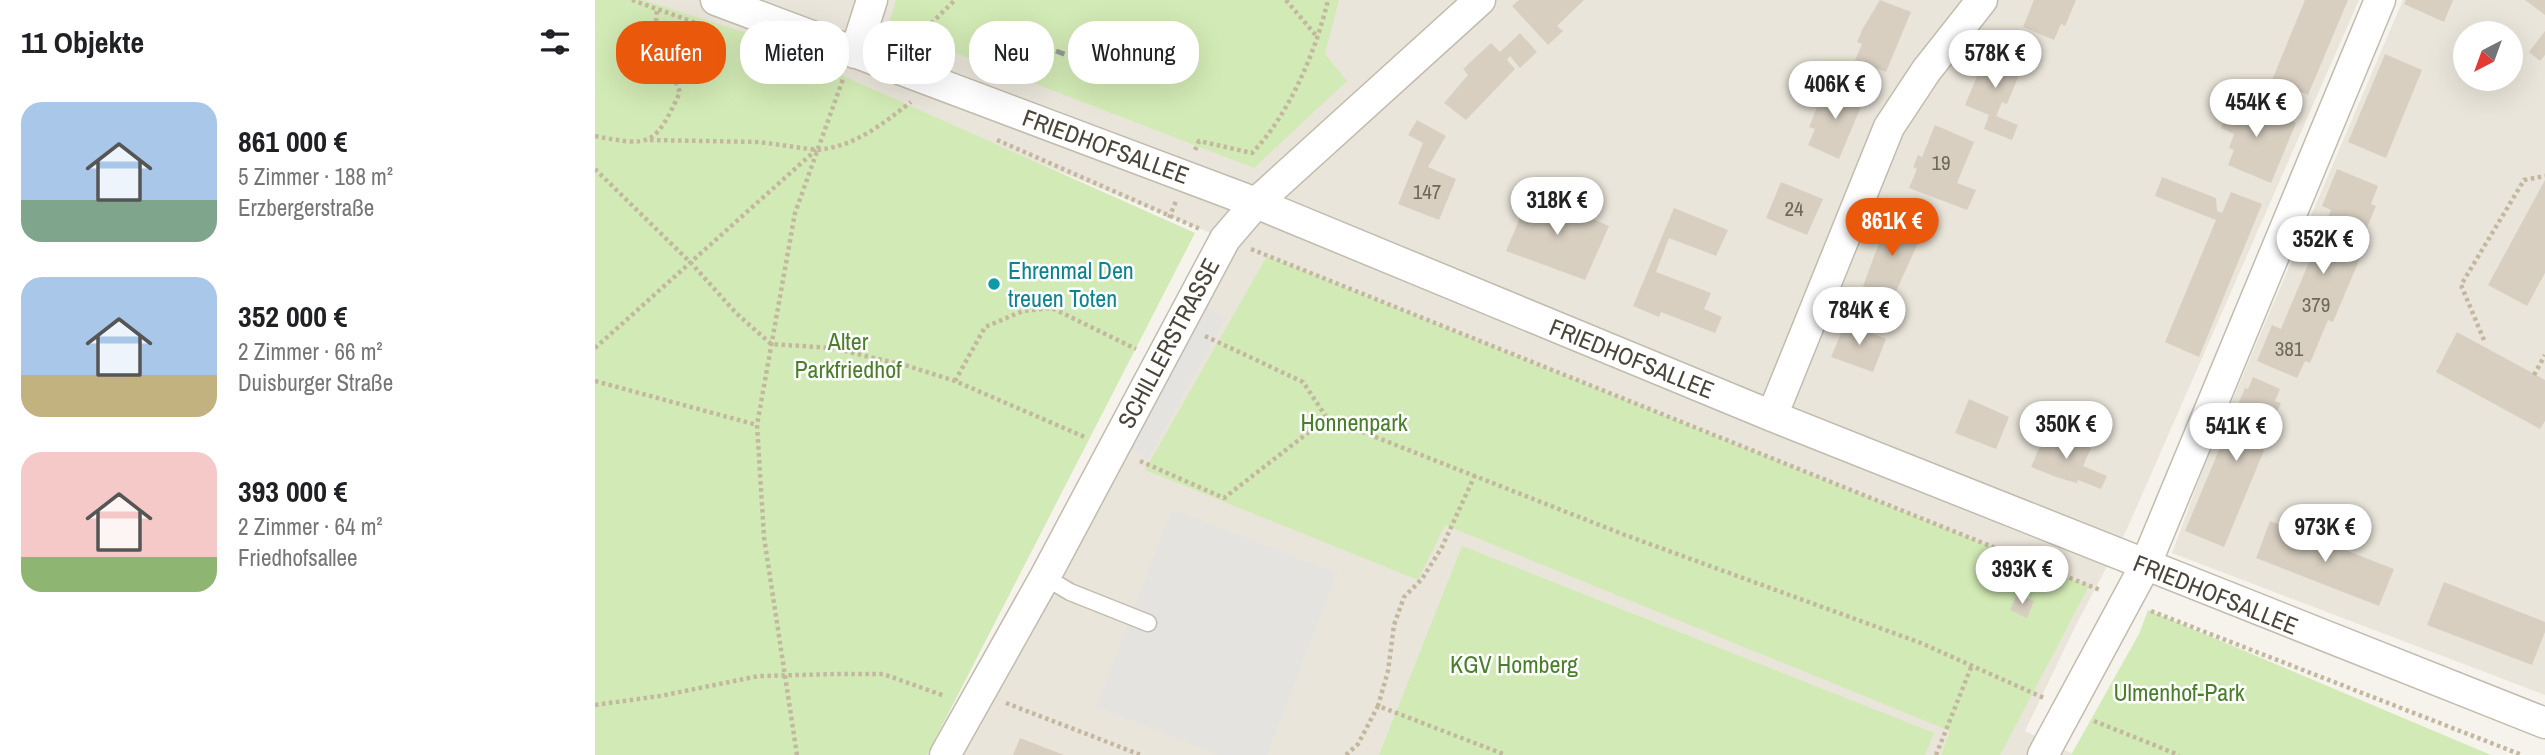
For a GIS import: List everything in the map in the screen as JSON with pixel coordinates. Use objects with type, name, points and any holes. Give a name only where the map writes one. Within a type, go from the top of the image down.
[{"type":"street","name":"FRIEDHOFSALLEE","points":[[716,0],[863,56]]},
{"type":"street","points":[[855,53],[873,0]]},
{"type":"street","name":"SCHILLERSTRASSE","points":[[945,755],[1045,577],[1225,239],[1256,203],[1480,0]]},
{"type":"street","points":[[1772,416],[1889,127],[1926,71],[1982,0]]},
{"type":"street","points":[[2043,755],[2145,566],[2380,0]]},
{"type":"street","name":"FRIEDHOFSALLEE","points":[[939,84],[1256,203],[1772,416],[2545,723]]},
{"type":"lane","points":[[1045,577],[1070,592],[1148,623]]},
{"type":"path","points":[[933,21],[955,0]]},
{"type":"path","points":[[1286,0],[1319,38]]},
{"type":"path","points":[[1185,175],[1199,141],[1252,153],[1266,138],[1319,38],[1328,0]]},
{"type":"path","points":[[650,140],[668,118],[680,92],[671,71],[654,45],[657,10]]},
{"type":"path","points":[[797,755],[764,537],[757,425],[795,213],[855,53]]},
{"type":"path","points":[[595,136],[635,144],[650,140],[759,142],[817,150],[836,148],[863,138],[913,101]]},
{"type":"path","points":[[595,348],[817,150]]},
{"type":"path","points":[[595,169],[692,264],[736,313],[771,344],[832,348],[955,381],[1224,498],[1327,418]]},
{"type":"path","points":[[2484,340],[2461,285],[2524,180],[2545,176]]},
{"type":"path","points":[[1225,239],[2127,601],[2522,755]]},
{"type":"path","points":[[955,381],[985,327],[1023,311],[1052,308],[1159,360]]},
{"type":"path","points":[[1179,323],[1303,382],[1327,418],[1625,535],[1921,643],[2068,710],[2179,755]]},
{"type":"path","points":[[2534,375],[2545,355]]},
{"type":"path","points":[[595,381],[757,425]]},
{"type":"path","points":[[1346,755],[1358,744],[1378,706],[1388,671],[1394,625],[1403,597],[1422,579],[1443,547],[1475,475]]},
{"type":"path","points":[[1936,755],[1972,665]]},
{"type":"path","points":[[595,705],[660,696],[758,676],[883,674],[977,696],[1141,755]]},
{"type":"path","points":[[1378,706],[1506,755]]},
{"type":"shaded area","points":[[639,0],[2359,0],[2127,529],[2077,623],[2025,731],[2075,755],[945,755],[1225,239],[845,84],[849,84],[849,21],[740,21],[740,41],[726,35],[726,21],[690,21]]},
{"type":"shaded area","points":[[2403,0],[2545,0],[2545,695],[2172,553],[2205,464]]},
{"type":"shaded area","points":[[1206,307],[1226,318],[1148,459],[1128,448]]},
{"type":"shaded area","points":[[1172,509],[1337,573],[1267,755],[1219,755],[1096,707]]},
{"type":"green space","name":"Alter Parkfriedhof","points":[[595,0],[643,0],[709,21],[616,21],[616,84],[726,84],[726,26],[740,31],[740,84],[849,84],[849,79],[1195,233],[927,755],[595,755]]},
{"type":"green space","points":[[896,0],[1339,0],[1325,54],[1347,81],[1254,168],[1036,84],[1054,84],[1054,21],[969,21],[969,58],[955,53],[955,21],[890,21]]},
{"type":"green space","name":"Honnenpark","points":[[1267,256],[2089,586],[2000,755],[1941,755],[1950,731],[1445,525],[1418,580],[1145,470]]},
{"type":"green space","name":"KGV Homberg","points":[[1462,546],[1934,733],[1925,755],[1379,755]]},
{"type":"green space","name":"Ulmenhof-Park","points":[[2148,610],[2491,755],[2071,755],[2139,634]]},
{"type":"building","points":[[1519,0],[1584,0],[1557,26],[1563,31],[1548,45],[1512,6]]},
{"type":"building","points":[[1880,0],[1911,12],[1886,72],[1855,60],[1862,44],[1857,42]]},
{"type":"building","points":[[2034,0],[2076,0],[2065,26],[2061,24],[2054,40],[2023,27]]},
{"type":"building","points":[[2305,0],[2348,0],[2308,95],[2272,80]]},
{"type":"building","points":[[2406,0],[2453,0],[2444,22],[2404,4]]},
{"type":"building","points":[[2525,0],[2545,0],[2545,15]]},
{"type":"building","points":[[2545,31],[2545,55],[2540,61],[2529,52]]},
{"type":"building","points":[[1520,33],[1537,52],[1520,68],[1510,56],[1507,60],[1515,69],[1466,120],[1444,103],[1468,75],[1463,69],[1491,43],[1500,52]]},
{"type":"building","points":[[1990,45],[2021,58],[2014,73],[2019,75],[2007,104],[2002,102],[1996,116],[2018,125],[2012,140],[1984,129],[1989,115],[1965,105]]},
{"type":"building","points":[[2385,54],[2422,70],[2386,158],[2348,142]]},
{"type":"building","points":[[1833,84],[1865,97],[1839,159],[1808,145],[1815,129],[1809,127],[1815,112],[1821,99],[1826,101]]},
{"type":"building","points":[[2228,95],[2241,100],[2233,113],[2234,120],[2247,120],[2253,104],[2296,123],[2271,183],[2228,165],[2234,150],[2229,148],[2234,134],[2221,128],[2225,117],[2216,111],[2214,105],[2224,107]]},
{"type":"building","points":[[1417,120],[1446,136],[1428,167],[1456,179],[1439,220],[1398,204],[1423,143],[1408,135]]},
{"type":"building","points":[[1935,125],[1974,142],[1957,183],[1976,190],[1967,210],[1909,188],[1917,169],[1913,167],[1918,155],[1922,157]]},
{"type":"building","points":[[2337,169],[2378,186],[2371,204],[2376,206],[2358,249],[2363,251],[2333,322],[2328,320],[2310,363],[2305,361],[2297,378],[2257,361],[2272,325],[2281,329],[2331,210],[2322,206]]},
{"type":"building","points":[[2162,177],[2216,198],[2217,211],[2222,213],[2231,192],[2262,204],[2199,357],[2165,342],[2216,220],[2155,196]]},
{"type":"building","points":[[2545,180],[2545,273],[2527,306],[2488,285]]},
{"type":"building","points":[[1781,182],[1823,199],[1807,235],[1766,218]]},
{"type":"building","points":[[1531,192],[1609,226],[1585,280],[1506,251]]},
{"type":"building","points":[[1674,208],[1728,230],[1716,256],[1669,238],[1656,272],[1711,293],[1704,309],[1722,317],[1715,333],[1661,312],[1659,317],[1633,306]]},
{"type":"building","points":[[1888,219],[1922,234],[1893,298],[1863,286]]},
{"type":"building","points":[[1846,322],[1886,339],[1873,372],[1831,357]]},
{"type":"building","points":[[2457,332],[2545,380],[2545,421],[2540,429],[2436,372]]},
{"type":"building","points":[[2253,377],[2280,389],[2275,401],[2281,403],[2272,423],[2281,430],[2277,439],[2270,436],[2224,547],[2185,531],[2245,388],[2248,389]]},
{"type":"building","points":[[1969,399],[2009,417],[1996,449],[1955,433]]},
{"type":"building","points":[[2047,430],[2091,448],[2083,466],[2107,476],[2101,489],[2031,467]]},
{"type":"building","points":[[2270,521],[2394,569],[2379,606],[2256,558]]},
{"type":"building","points":[[2444,582],[2545,622],[2545,632],[2532,665],[2427,625]]},
{"type":"building","points":[[2017,594],[2034,601],[2027,618],[2010,610]]},
{"type":"building","points":[[1020,738],[1064,755],[1013,755]]},
{"type":"railway","points":[[1056,51],[1068,55]]},
{"type":"place","name":"Ehrenmal Den treuen Toten","points":[[994,284]]}]
